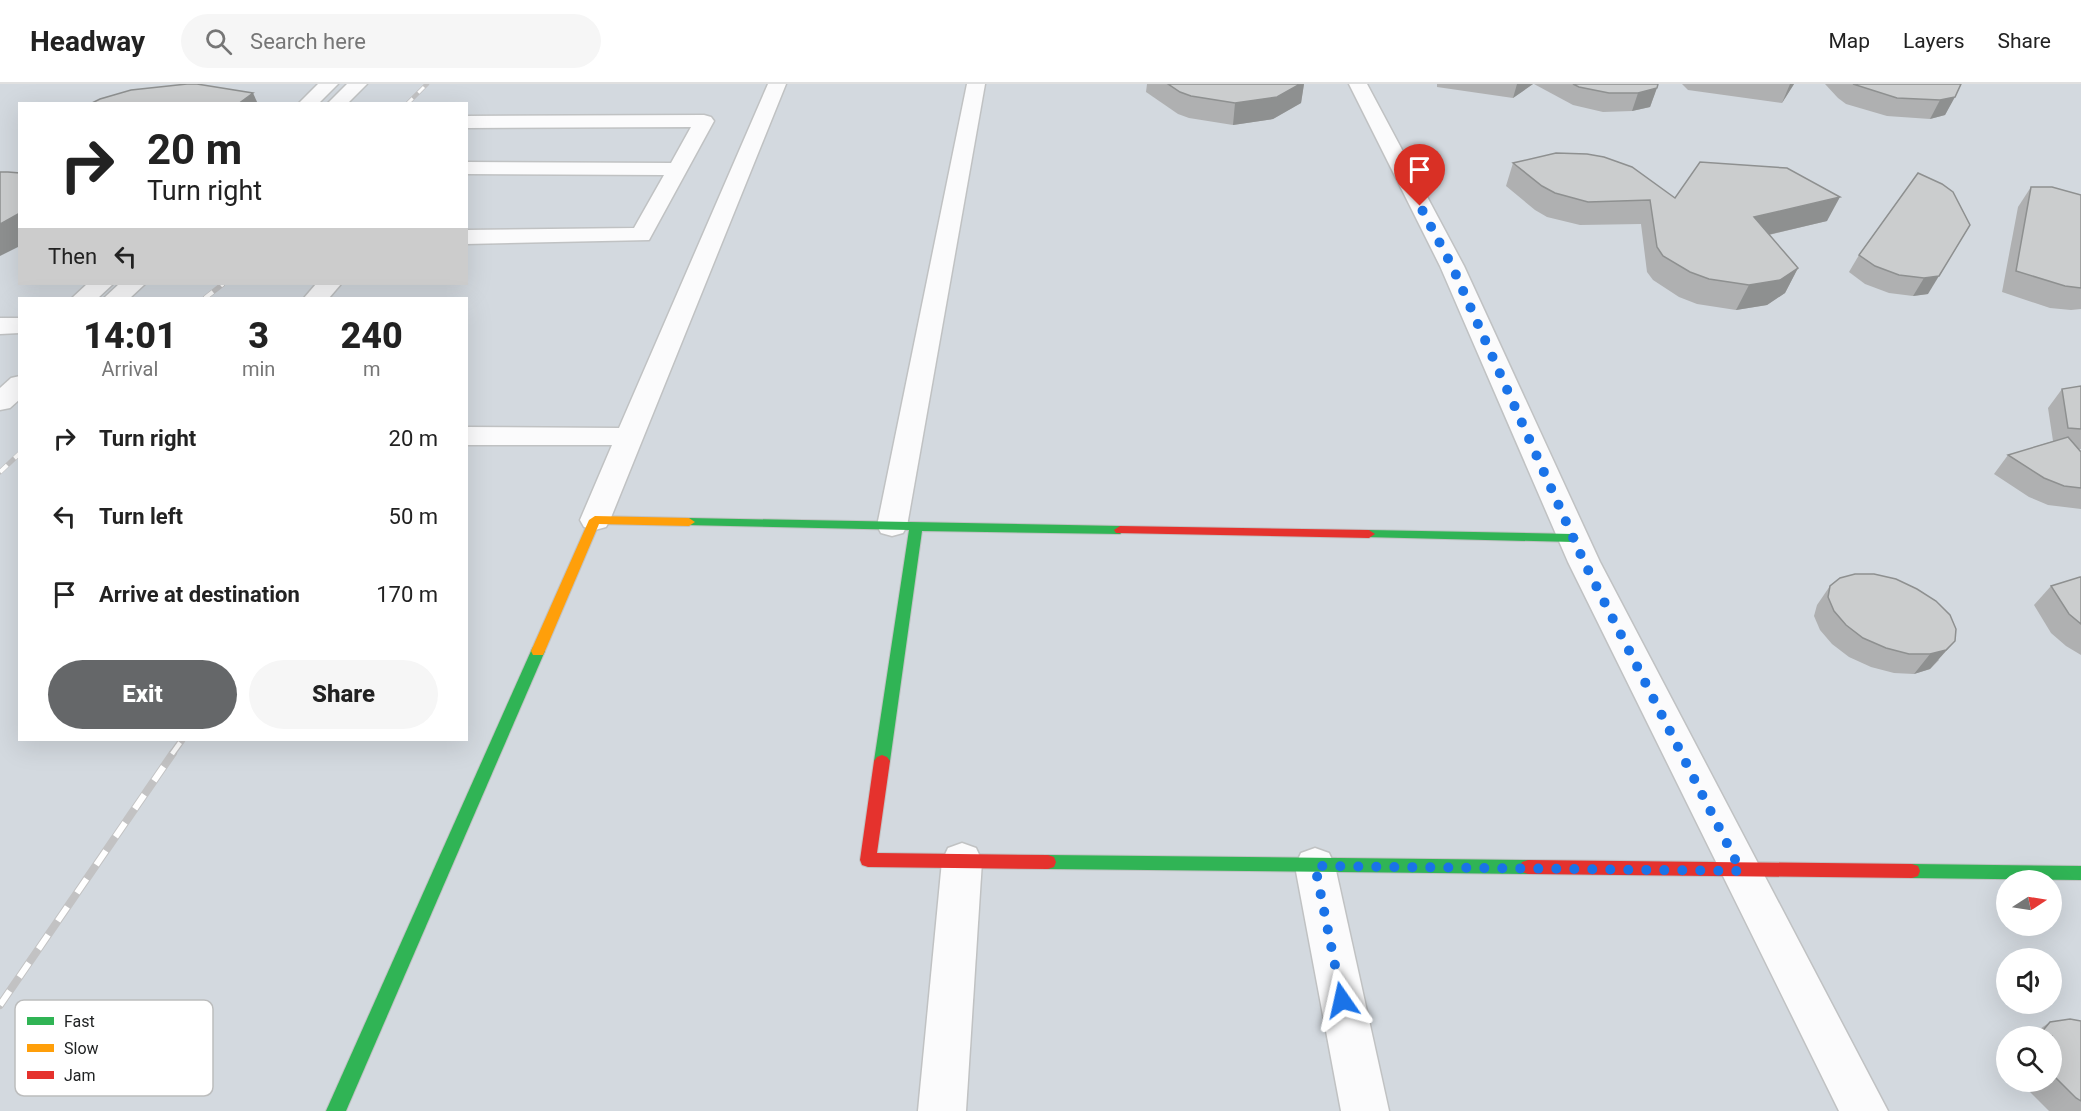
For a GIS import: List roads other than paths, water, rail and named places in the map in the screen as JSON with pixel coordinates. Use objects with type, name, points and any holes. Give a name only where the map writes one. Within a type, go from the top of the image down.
[{"type":"street","points":[[309,102],[329,84]]},
{"type":"street","points":[[338,102],[358,84]]},
{"type":"street","points":[[336,1111],[595,520],[777,84]]},
{"type":"street","points":[[976,84],[904,526],[868,860],[2081,873]]},
{"type":"street","points":[[1358,84],[1452,266],[1573,538],[1864,1111]]},
{"type":"street","points":[[468,122],[704,121],[641,235],[468,237]]},
{"type":"street","points":[[468,168],[677,169]]},
{"type":"street","points":[[85,297],[100,285]]},
{"type":"street","points":[[117,297],[132,285]]},
{"type":"street","points":[[317,297],[328,285]]},
{"type":"street","points":[[0,326],[18,325]]},
{"type":"street","points":[[0,402],[18,386]]},
{"type":"street","points":[[468,436],[630,437]]},
{"type":"street","points":[[595,520],[1573,538]]},
{"type":"street","points":[[942,1111],[962,861]]},
{"type":"street","points":[[1315,866],[1365,1111]]},
{"type":"railway","points":[[409,102],[427,84]]},
{"type":"railway","points":[[206,297],[222,285]]},
{"type":"railway","points":[[0,472],[18,455]]},
{"type":"railway","points":[[172,754],[181,741]]},
{"type":"railway","points":[[0,1005],[173,753]]}]
